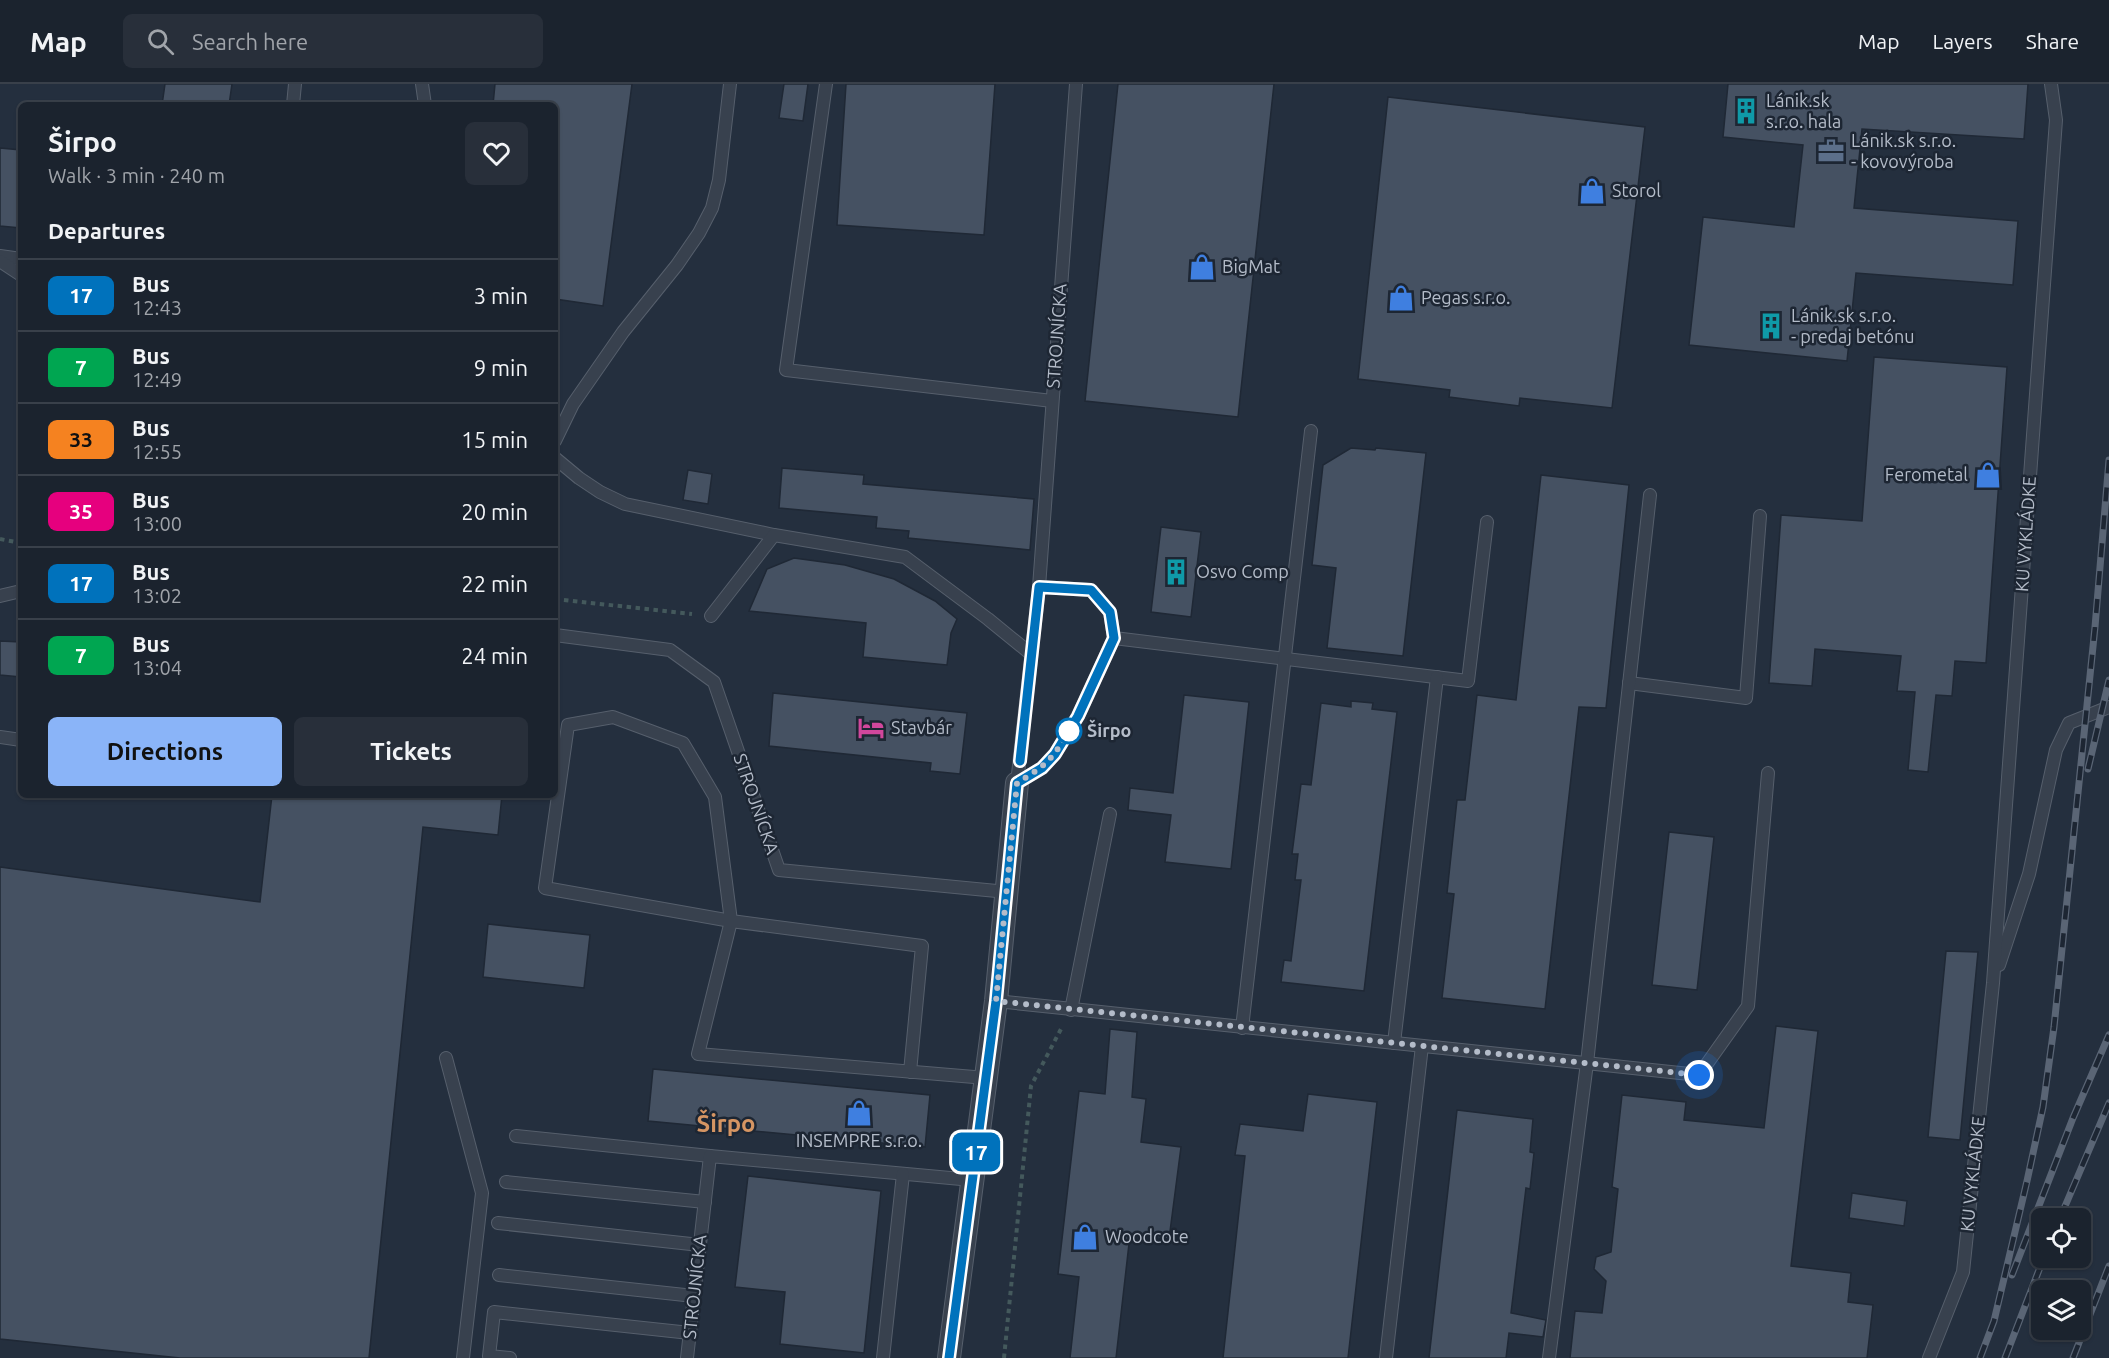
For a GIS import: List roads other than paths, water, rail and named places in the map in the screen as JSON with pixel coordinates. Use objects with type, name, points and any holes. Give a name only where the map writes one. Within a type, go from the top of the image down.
[{"type":"street","name":"STROJNÍCKA","points":[[949,1358],[996,1001],[1017,783]]},
{"type":"lane","points":[[293,102],[295,84]]},
{"type":"lane","points":[[422,84],[424,102]]},
{"type":"lane","points":[[558,435],[573,404],[591,377],[677,265],[699,233],[712,208],[719,180],[730,84]]},
{"type":"lane","points":[[826,84],[786,370],[1052,401]]},
{"type":"lane","name":"STROJNÍCKA","points":[[1017,783],[1039,587],[1076,84]]},
{"type":"lane","name":"KU VYKLÁDKE","points":[[1929,1358],[1963,1272],[1993,984],[2056,120],[2051,84]]},
{"type":"lane","points":[[0,258],[18,259]]},
{"type":"lane","points":[[0,258],[18,273]]},
{"type":"lane","points":[[1242,1028],[1311,431]]},
{"type":"lane","points":[[558,460],[600,492],[626,504],[774,535],[905,557],[1031,654]]},
{"type":"lane","points":[[1549,1358],[1587,1063],[1650,495]]},
{"type":"lane","points":[[1629,683],[1746,698],[1760,516]]},
{"type":"lane","points":[[1114,638],[1468,681],[1487,522]]},
{"type":"lane","points":[[711,616],[774,535]]},
{"type":"lane","points":[[1017,783],[1042,768],[1055,754],[1078,716],[1114,638],[1110,612],[1091,590],[1039,587]]},
{"type":"lane","points":[[0,597],[18,592]]},
{"type":"lane","name":"STROJNÍCKA","points":[[558,635],[670,650],[714,681],[779,870],[1007,892]]},
{"type":"lane","points":[[1394,1043],[1437,677]]},
{"type":"lane","name":"KU VYKLÁDKE","points":[[1993,984],[2029,873],[2056,750],[2069,723],[2109,707]]},
{"type":"lane","points":[[558,796],[568,725],[613,717],[683,742],[715,797],[731,921],[698,1054],[986,1078]]},
{"type":"lane","points":[[0,737],[18,740]]},
{"type":"lane","points":[[996,1001],[1699,1075],[1748,1006],[1768,773]]},
{"type":"lane","points":[[558,798],[545,888],[731,921],[922,946],[910,1072]]},
{"type":"lane","points":[[1071,1010],[1110,814]]},
{"type":"lane","points":[[1386,1358],[1422,1046]]},
{"type":"lane","points":[[446,1058],[482,1193],[463,1358]]},
{"type":"lane","points":[[516,1136],[972,1180]]},
{"type":"lane","name":"STROJNÍCKA","points":[[687,1358],[710,1156]]},
{"type":"lane","points":[[883,1358],[903,1174]]},
{"type":"lane","points":[[506,1182],[705,1202]]},
{"type":"lane","points":[[498,1224],[700,1245]]},
{"type":"lane","points":[[500,1275],[694,1296]]},
{"type":"lane","points":[[510,1358],[489,1356],[494,1312],[690,1333]]},
{"type":"railway","points":[[1980,1358],[1994,1321],[2043,1107],[2054,1027],[2095,627],[2109,460]]},
{"type":"railway","points":[[2088,769],[2109,680]]},
{"type":"railway","points":[[2012,1275],[2073,1118],[2109,1035]]},
{"type":"railway","points":[[2064,1208],[2109,1103]]},
{"type":"railway","points":[[2073,1358],[2109,1266]]},
{"type":"railway","points":[[2005,1358],[2040,1268]]},
{"type":"place","name":"Lánik.sk s.r.o. hala","points":[[1746,111]]},
{"type":"place","name":"Lánik.sk s.r.o. - kovovýroba","points":[[1831,151]]},
{"type":"place","name":"Storol","points":[[1592,191]]},
{"type":"place","name":"BigMat","points":[[1202,267]]},
{"type":"place","name":"Pegas s.r.o.","points":[[1401,298]]},
{"type":"place","name":"Lánik.sk s.r.o. - predaj betónu","points":[[1771,326]]},
{"type":"place","name":"Ferometal","points":[[1988,475]]},
{"type":"place","name":"Osvo Comp","points":[[1176,572]]},
{"type":"place","name":"Stavbár","points":[[871,728]]},
{"type":"place","name":"Širpo","points":[[1069,731]]},
{"type":"place","name":"INSEMPRE s.r.o.","points":[[859,1113]]},
{"type":"place","name":"Woodcote","points":[[1085,1237]]},
{"type":"district","name":"Širpo","points":[[726,1124]]}]
